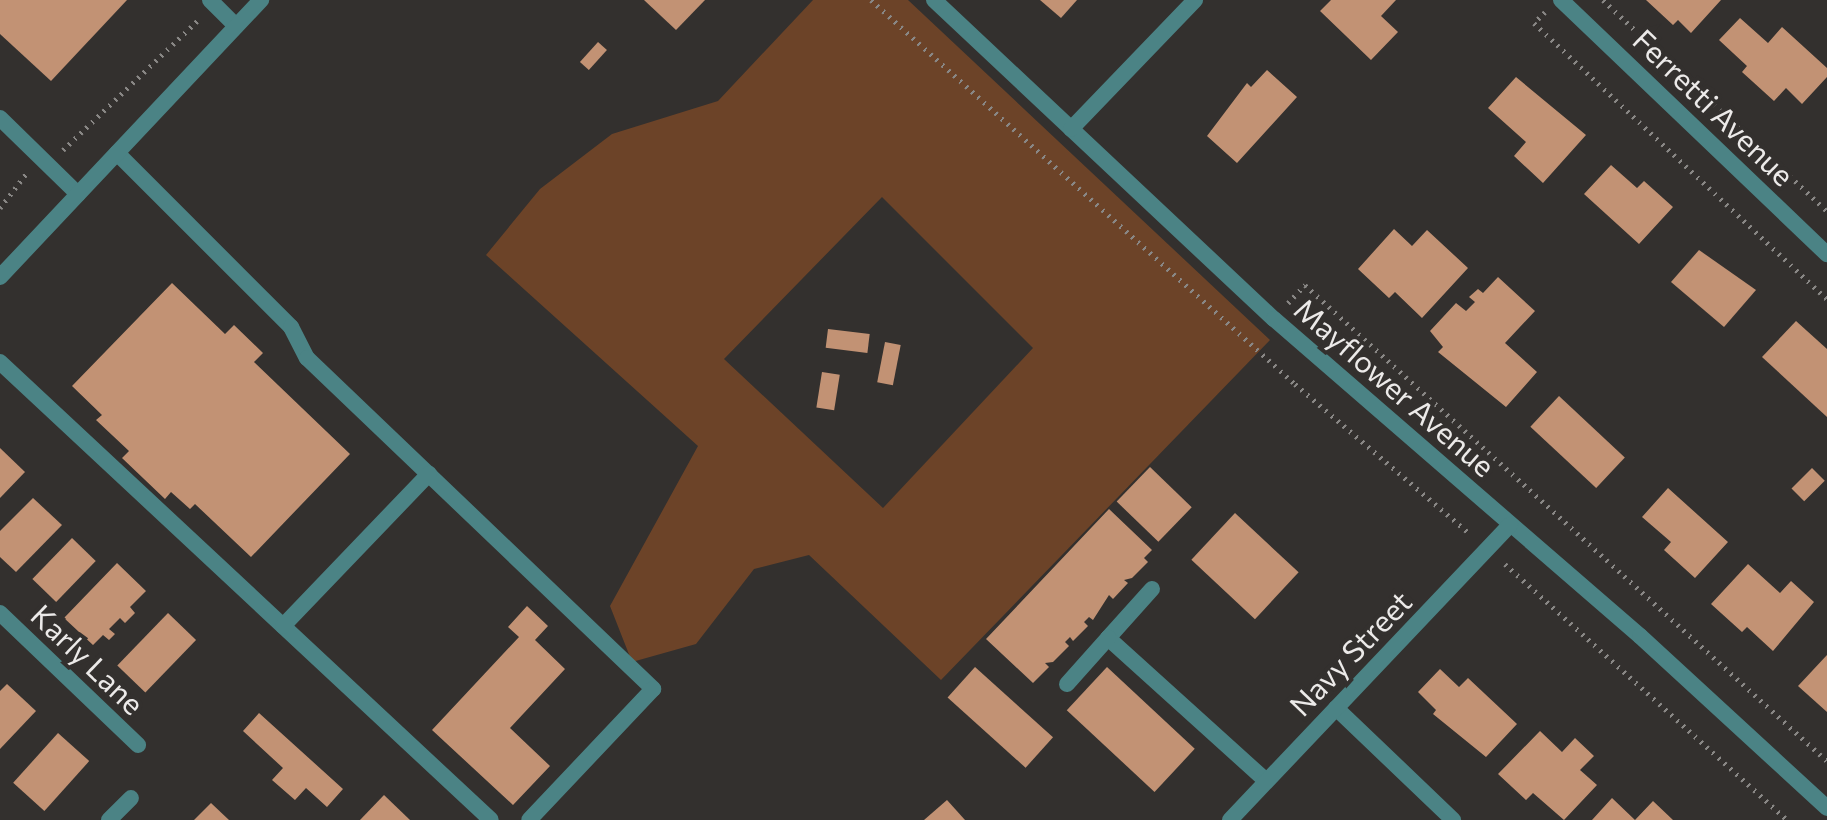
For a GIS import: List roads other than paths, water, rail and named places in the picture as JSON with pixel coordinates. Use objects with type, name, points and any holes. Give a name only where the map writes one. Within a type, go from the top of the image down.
[{"type":"street","points":[[0,277],[261,0]]},
{"type":"street","name":"Mayflower Avenue","points":[[934,0],[1274,319],[1827,808]]},
{"type":"street","points":[[1071,129],[1195,0]]},
{"type":"street","points":[[212,2],[236,26]]},
{"type":"street","name":"Ferretti Avenue","points":[[1555,4],[1827,254]]},
{"type":"street","points":[[0,118],[78,194]]},
{"type":"street","points":[[117,153],[291,327],[307,358],[653,689],[529,820]]},
{"type":"street","points":[[0,362],[491,820]]},
{"type":"street","points":[[283,626],[429,474]]},
{"type":"street","name":"Navy Street","points":[[1230,820],[1510,525]]},
{"type":"street","points":[[1067,684],[1152,589]]},
{"type":"street","name":"Karly Lane","points":[[0,613],[138,745]]},
{"type":"street","points":[[1108,638],[1266,781]]},
{"type":"street","points":[[1336,708],[1453,820]]},
{"type":"street","points":[[109,820],[131,798]]}]
